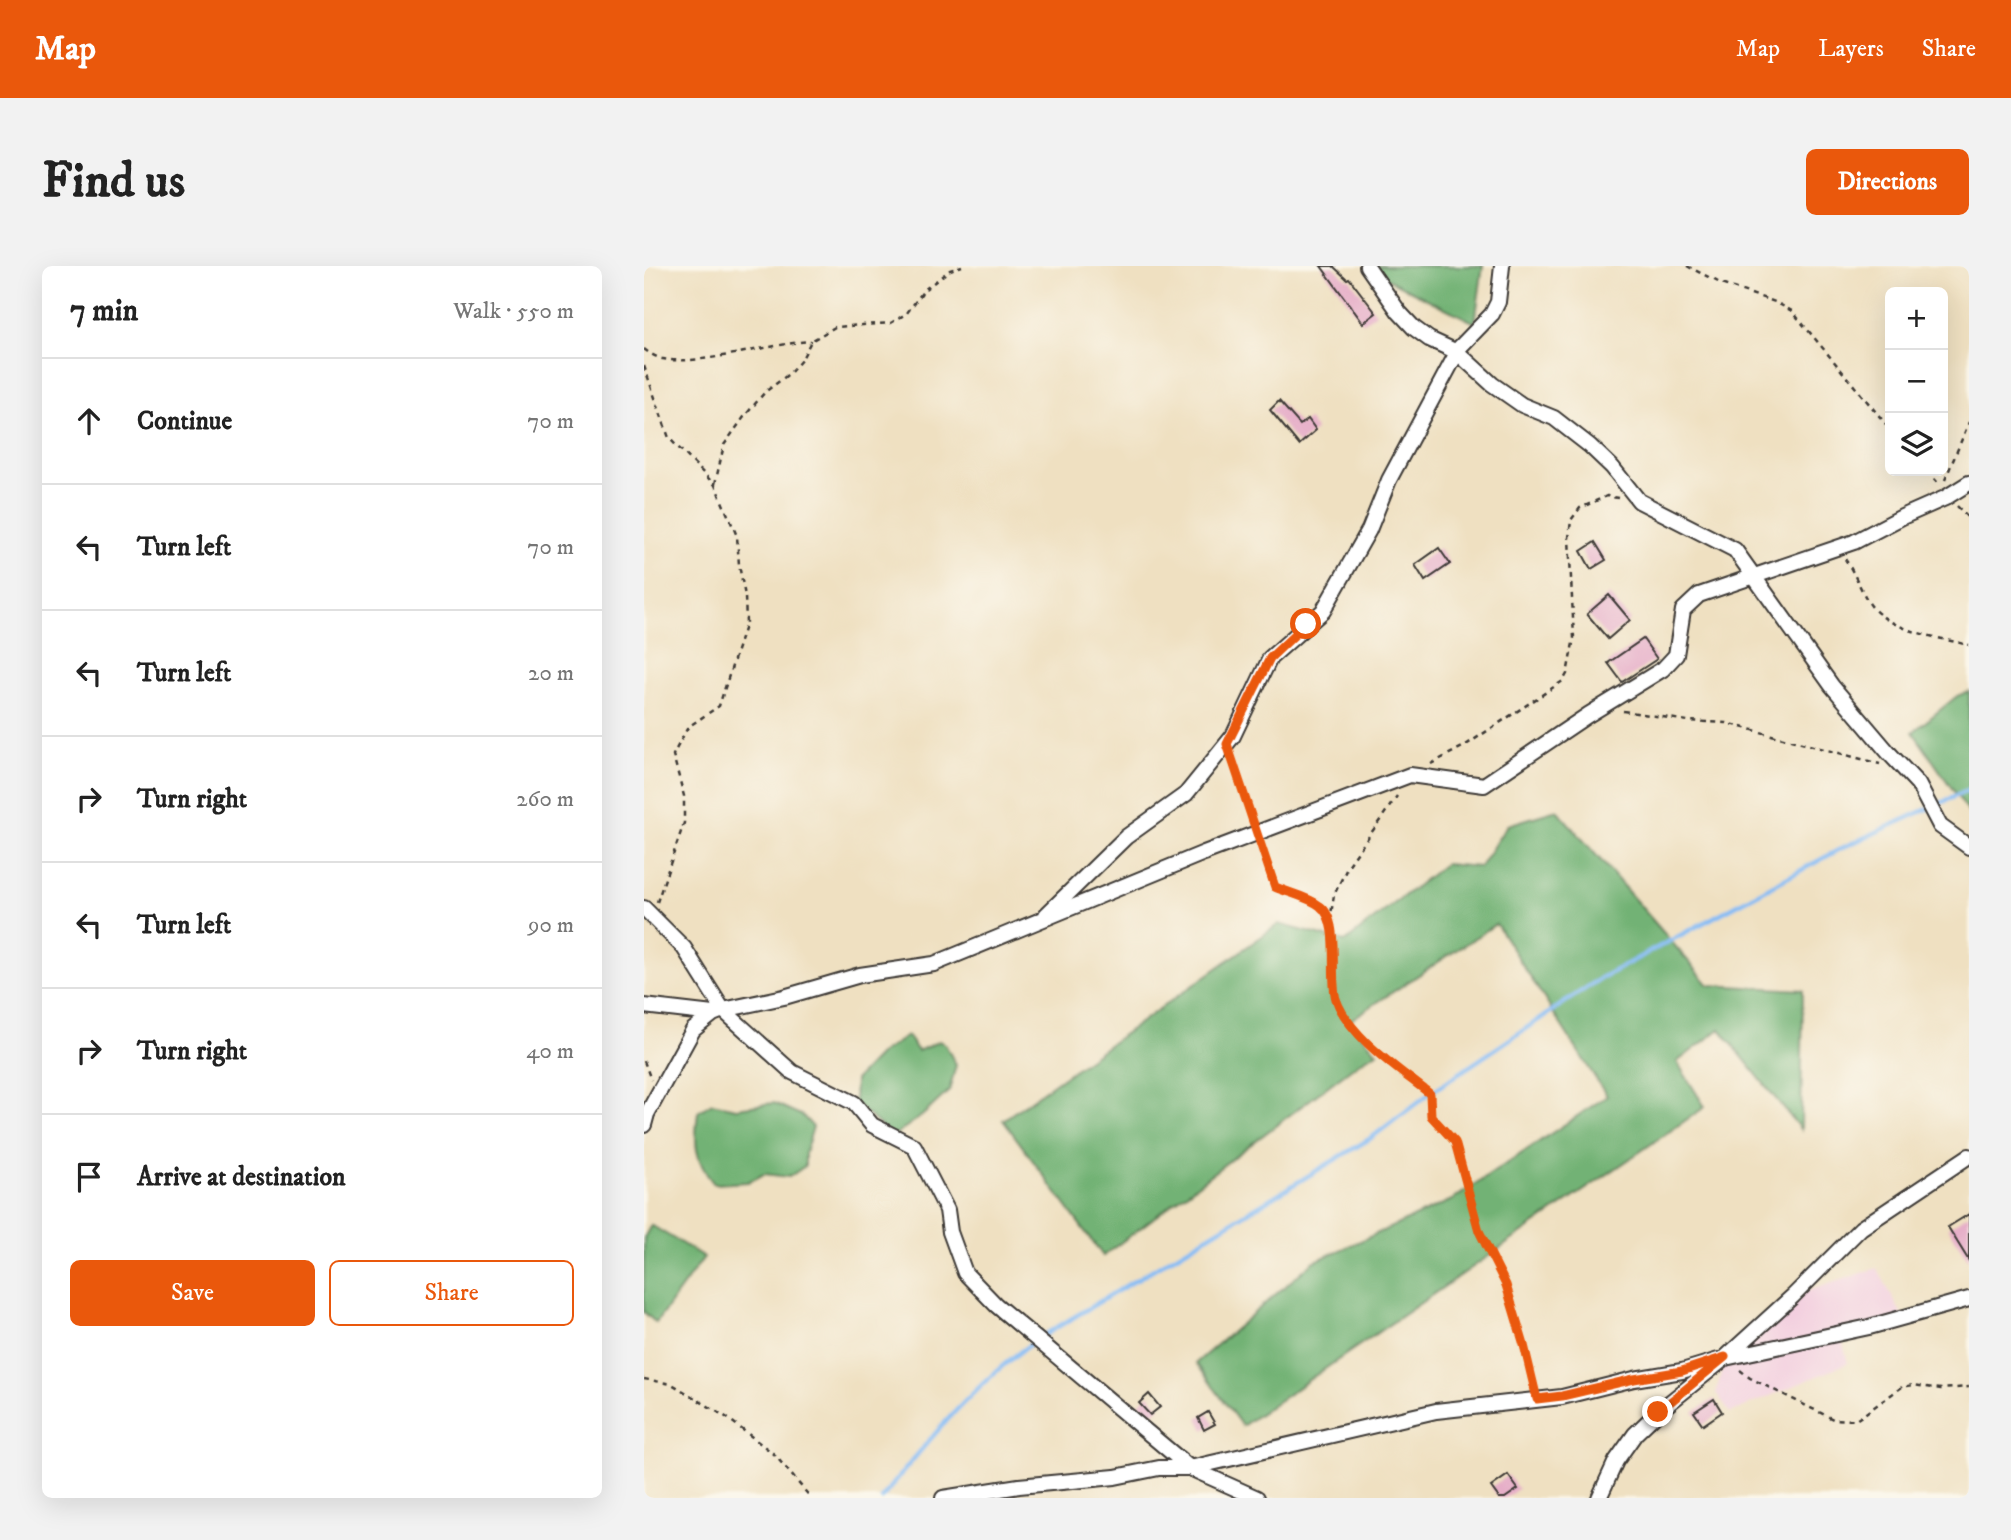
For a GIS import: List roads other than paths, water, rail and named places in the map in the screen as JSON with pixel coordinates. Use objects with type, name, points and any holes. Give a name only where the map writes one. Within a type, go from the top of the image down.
[{"type":"street","points":[[1367,266],[1399,312],[1414,328],[1429,339],[1457,352],[1492,384],[1522,405],[1555,418],[1612,467],[1639,501],[1735,550],[1832,686],[1918,783],[1940,826],[1969,847]]},
{"type":"street","points":[[1040,921],[1125,837],[1186,794],[1227,744],[1270,658],[1323,611],[1369,530],[1389,480],[1457,352],[1492,314],[1497,302],[1502,266]]},
{"type":"street","points":[[644,1006],[718,1012],[784,997],[860,975],[934,964],[1410,775],[1484,785],[1588,715],[1663,669],[1675,655],[1683,610],[1699,595],[1838,548],[1934,503],[1969,483]]},
{"type":"street","points":[[647,911],[684,948],[718,1012],[792,1072],[854,1103],[872,1125],[915,1146],[947,1210],[950,1232],[965,1273],[996,1305],[1190,1468],[1257,1498]]},
{"type":"street","points":[[644,1125],[647,1114],[693,1030],[718,1012]]},
{"type":"street","points":[[1599,1498],[1616,1461],[1635,1434],[1793,1296],[1861,1228],[1969,1156]]},
{"type":"street","points":[[943,1498],[1019,1486],[1115,1477],[1159,1468],[1190,1468],[1436,1411],[1562,1396],[1682,1371],[1725,1357],[1859,1329],[1969,1299]]},
{"type":"waterway","points":[[882,1498],[973,1393],[1036,1340],[1371,1138],[1430,1093],[1601,978],[1846,846],[1969,790]]}]
